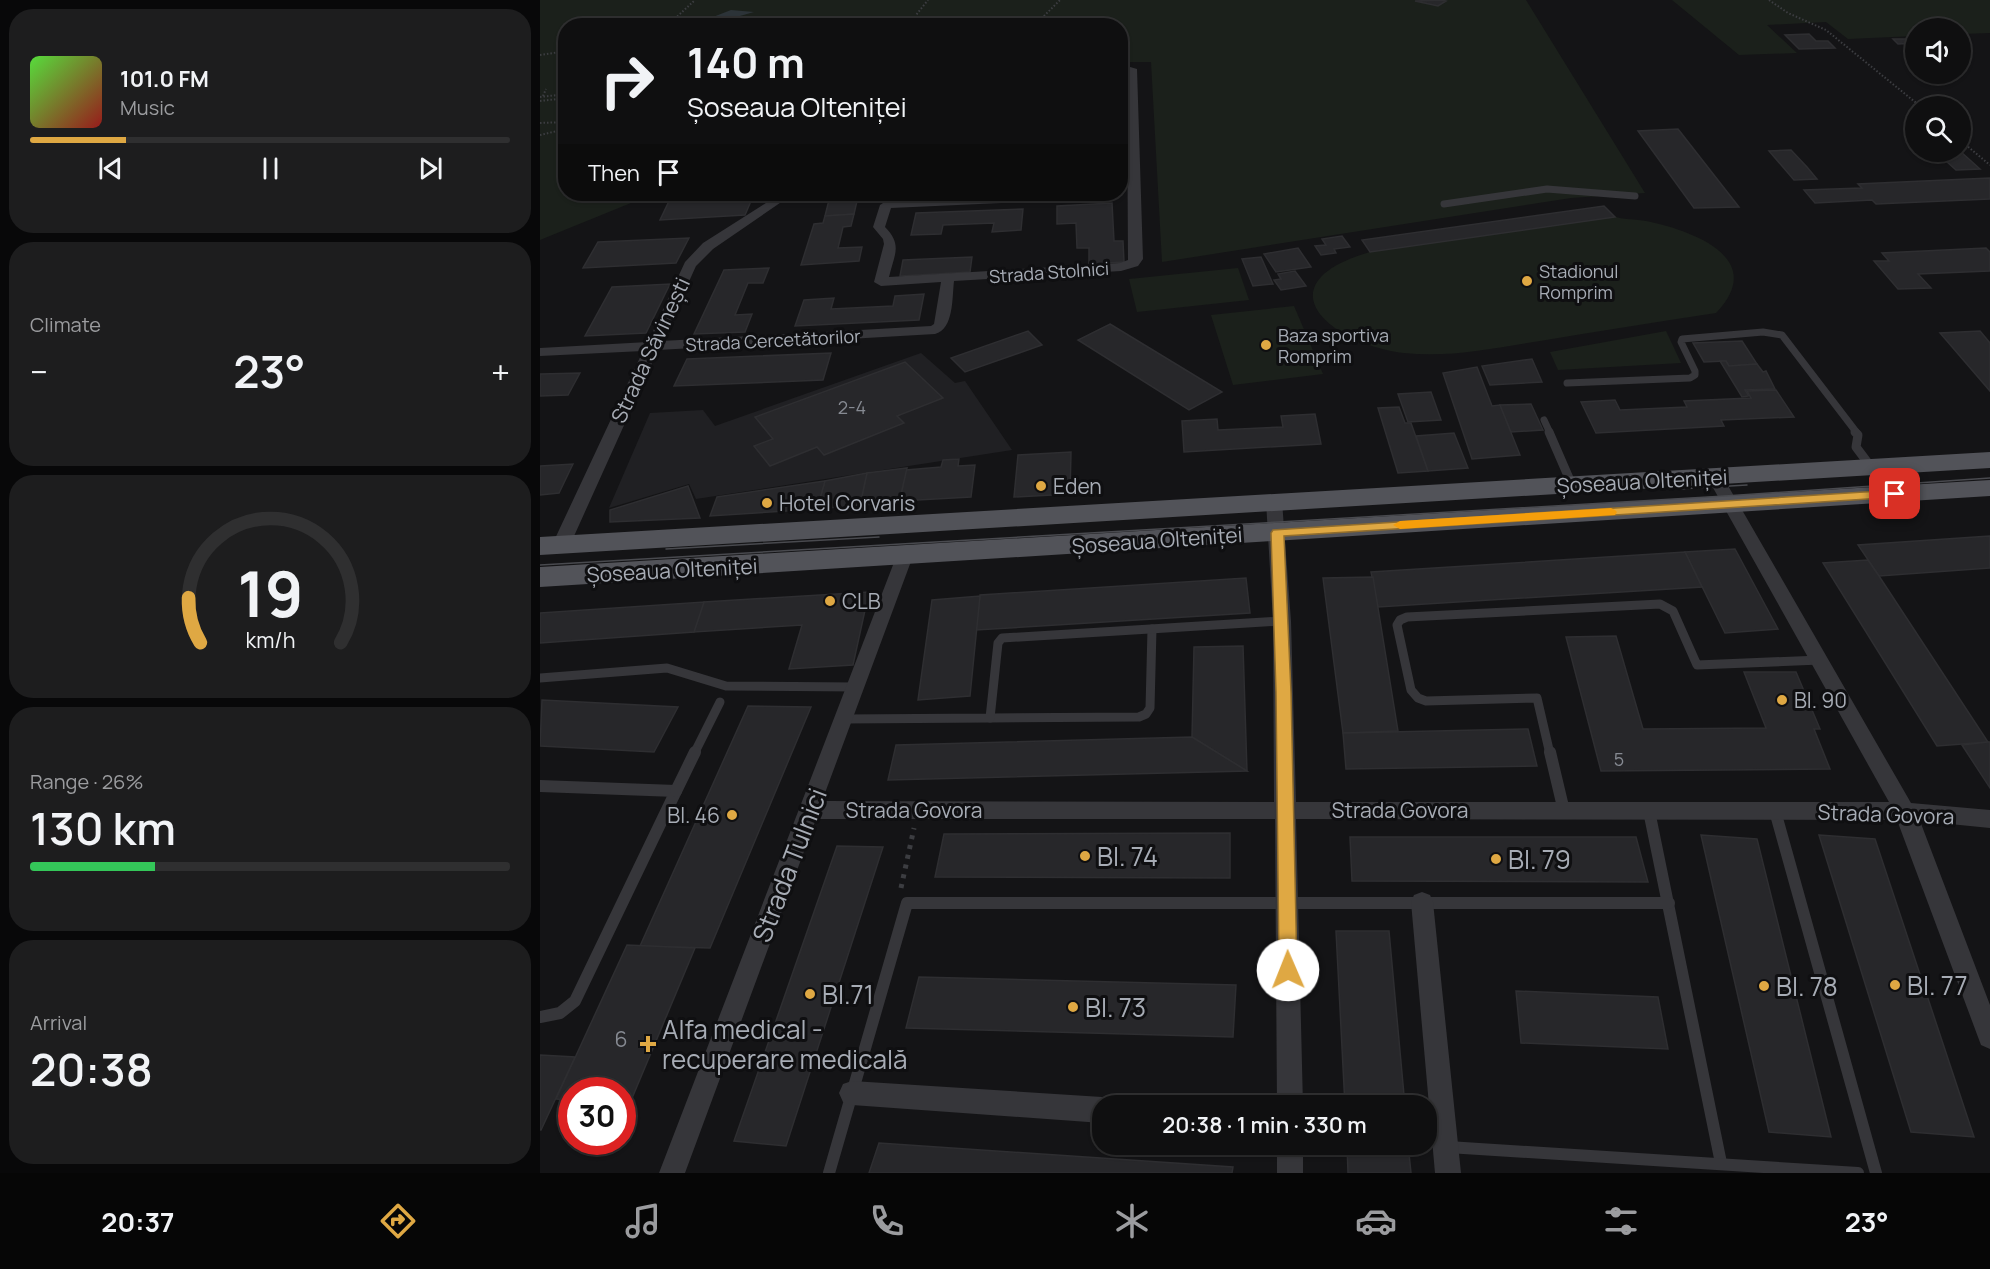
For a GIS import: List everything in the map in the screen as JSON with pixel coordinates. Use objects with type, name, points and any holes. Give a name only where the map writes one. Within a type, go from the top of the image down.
[{"type":"main road","name":"Șoseaua Olteniței","points":[[550,546],[1990,460]]},
{"type":"main road","name":"Șoseaua Olteniței","points":[[540,577],[1990,488]]},
{"type":"street","name":"Strada Stolnici","points":[[1128,69],[1132,69],[1128,87]]},
{"type":"street","name":"Strada Stolnici","points":[[948,278],[1128,266],[1136,259],[1133,119],[1128,96]]},
{"type":"street","points":[[1128,119],[1133,119]]},
{"type":"street","points":[[1128,192],[1134,192]]},
{"type":"street","name":"Strada Săvinești","points":[[550,546],[653,346],[694,258],[777,201]]},
{"type":"street","points":[[896,201],[885,205],[879,227],[891,240],[881,282],[948,278]]},
{"type":"street","name":"Strada Cercetătorilor","points":[[540,352],[935,330],[941,325],[948,278]]},
{"type":"street","points":[[1715,477],[1905,811],[1990,1037]]},
{"type":"street","points":[[1274,501],[1278,533],[1281,621],[1290,1095]]},
{"type":"street","name":"Strada Tulnici","points":[[672,1173],[857,687],[904,556]]},
{"type":"street","name":"Strada Govora","points":[[810,810],[1905,811],[1990,819]]},
{"type":"street","points":[[1422,902],[1448,1173]]},
{"type":"street","points":[[852,1093],[1092,1109]]},
{"type":"street","points":[[1290,1155],[1290,1173]]},
{"type":"lane","points":[[1444,204],[1547,189],[1635,196]]},
{"type":"lane","points":[[1567,383],[1690,378],[1695,375],[1695,371],[1681,342],[1682,339],[1763,332],[1782,335],[1858,435],[1856,447],[1871,467]]},
{"type":"lane","points":[[1544,420],[1572,485]]},
{"type":"lane","points":[[1564,811],[1537,698],[1426,700],[1418,698],[1410,688],[1397,625],[1400,620],[1407,617],[1660,604],[1673,611],[1697,665],[1820,660]]},
{"type":"lane","points":[[990,718],[998,643],[1002,639],[1281,621]]},
{"type":"lane","points":[[844,719],[1139,717],[1146,714],[1150,708],[1152,629]]},
{"type":"lane","points":[[540,678],[667,668],[684,670],[713,683],[726,686],[857,687]]},
{"type":"lane","points":[[540,1017],[564,1012],[575,1001],[720,702]]},
{"type":"lane","points":[[540,786],[676,791]]},
{"type":"lane","points":[[1649,810],[1721,1164]]},
{"type":"lane","points":[[1775,811],[1876,1173]]},
{"type":"lane","points":[[829,1173],[907,903],[1669,903]]},
{"type":"lane","points":[[1446,1147],[1858,1173]]},
{"type":"path","points":[[676,18],[695,0]]},
{"type":"path","points":[[916,18],[928,0]]},
{"type":"path","points":[[1042,18],[1060,0]]},
{"type":"path","points":[[1769,0],[1788,13],[1826,30],[1908,96]]},
{"type":"path","points":[[540,55],[558,52]]},
{"type":"path","points":[[541,98],[546,88]]},
{"type":"path","points":[[541,98],[558,97]]},
{"type":"path","points":[[540,123],[558,122]]},
{"type":"path","points":[[540,135],[558,131]]},
{"type":"path","points":[[1971,149],[1990,165]]},
{"type":"path","points":[[907,903],[901,888],[918,810]]},
{"type":"shaded area","points":[[540,0],[1526,0],[1645,193],[1571,198],[1162,262],[1151,62],[1128,62],[1128,18],[558,18],[558,201],[636,201],[540,240]]},
{"type":"shaded area","points":[[1672,0],[1990,0],[1990,33],[1971,34],[1971,18],[1905,18],[1905,36],[1848,39],[1826,22],[1767,25],[1797,53],[1739,55]]},
{"type":"shaded area","points":[[731,10],[754,12],[733,18],[700,18],[713,17]]},
{"type":"shaded area","name":"Stadionul Romprim","points":[[1604,206],[1617,217],[1646,221],[1683,231],[1718,250],[1729,262],[1734,277],[1730,294],[1716,313],[1489,349],[1421,354],[1377,347],[1352,338],[1332,326],[1318,311],[1313,296],[1318,280],[1337,265],[1370,252],[1362,240]]},
{"type":"shaded area","name":"Baza sportiva Romprim","points":[[1238,268],[1249,300],[1137,312],[1129,279]]},
{"type":"shaded area","name":"Baza sportiva Romprim","points":[[1294,306],[1323,374],[1233,385],[1211,315]]},
{"type":"shaded area","points":[[1666,331],[1681,363],[1558,370],[1550,352]]},
{"type":"shaded area","points":[[921,353],[955,383],[965,381],[1012,450],[696,499],[689,484],[609,508],[650,413],[703,410],[715,426]]},
{"type":"building","points":[[1415,1],[1446,1],[1438,6]]},
{"type":"building","points":[[1809,34],[1816,41],[1828,41],[1835,48],[1799,49],[1785,35]]},
{"type":"building","points":[[1893,39],[1905,39],[1905,44],[1898,44]]},
{"type":"building","points":[[1678,129],[1739,207],[1694,208],[1638,131]]},
{"type":"building","points":[[1791,150],[1817,179],[1794,180],[1769,151]]},
{"type":"building","points":[[1971,161],[1980,169],[1956,170],[1947,162]]},
{"type":"building","points":[[1990,178],[1990,199],[1876,204],[1872,200],[1815,203],[1804,190],[1862,188],[1858,184]]},
{"type":"building","points":[[669,201],[751,201],[745,215],[660,220]]},
{"type":"building","points":[[829,201],[857,201],[854,214],[825,216]]},
{"type":"building","points":[[1112,203],[1114,241],[1123,241],[1124,262],[1089,264],[1089,248],[1077,248],[1076,223],[1057,224],[1057,206]]},
{"type":"building","points":[[1604,206],[1615,217],[1370,252],[1362,240]]},
{"type":"building","points":[[1023,209],[1021,230],[992,232],[994,223],[943,225],[941,234],[911,235],[916,213]]},
{"type":"building","points":[[854,214],[851,226],[843,227],[838,248],[862,247],[859,261],[801,265],[814,224],[823,223],[825,216]]},
{"type":"building","points":[[1342,236],[1350,247],[1334,249],[1336,253],[1321,255],[1315,246],[1326,245],[1322,239]]},
{"type":"building","points":[[689,238],[676,263],[583,268],[598,242]]},
{"type":"building","points":[[1298,248],[1311,267],[1276,272],[1264,254]]},
{"type":"building","points":[[1986,248],[1990,252],[1990,271],[1918,274],[1931,288],[1898,289],[1874,261],[1889,261],[1882,253]]},
{"type":"building","points":[[972,257],[970,272],[900,276],[903,260]]},
{"type":"building","points":[[1261,257],[1273,284],[1253,286],[1242,259]]},
{"type":"building","points":[[769,268],[763,283],[748,283],[735,315],[752,314],[745,332],[694,334],[724,270]]},
{"type":"building","points":[[1295,271],[1306,286],[1281,290],[1274,280],[1281,279],[1278,274]]},
{"type":"building","points":[[670,284],[646,333],[585,336],[612,287]]},
{"type":"building","points":[[924,294],[919,320],[795,326],[804,300],[834,298],[831,309],[893,306],[895,296]]},
{"type":"building","points":[[1110,324],[1222,392],[1189,410],[1078,340]]},
{"type":"building","points":[[1028,331],[1042,345],[965,372],[951,358]]},
{"type":"building","points":[[1980,331],[1990,343],[1990,391],[1940,333]]},
{"type":"building","points":[[1742,341],[1757,364],[1729,366],[1726,361],[1704,362],[1693,343]]},
{"type":"building","points":[[831,353],[823,380],[674,386],[687,359]]},
{"type":"building","points":[[1532,359],[1542,382],[1490,385],[1482,366]]},
{"type":"building","points":[[1720,361],[1726,361],[1729,366],[1757,364],[1763,372],[1766,371],[1775,389],[1745,390],[1749,396],[1742,397]]},
{"type":"building","points":[[905,362],[943,398],[897,416],[904,423],[824,455],[817,447],[770,466],[754,446],[773,439],[755,417]]},
{"type":"building","points":[[1477,367],[1492,406],[1500,405],[1520,455],[1472,459],[1443,373]]},
{"type":"building","points":[[580,373],[568,395],[540,396],[540,374]]},
{"type":"building","points":[[1776,390],[1794,417],[1721,420],[1724,426],[1596,433],[1581,402],[1615,400],[1620,410],[1687,407],[1684,401],[1751,398],[1747,391]]},
{"type":"building","points":[[1431,392],[1441,420],[1408,422],[1398,394]]},
{"type":"building","points":[[1531,404],[1543,430],[1511,432],[1500,405]]},
{"type":"building","points":[[1399,407],[1405,423],[1411,423],[1428,471],[1398,473],[1378,408]]},
{"type":"building","points":[[1315,414],[1321,444],[1184,452],[1182,421],[1217,419],[1218,430],[1283,427],[1281,416]]},
{"type":"building","points":[[1454,433],[1468,468],[1428,471],[1416,436]]},
{"type":"building","points":[[1071,452],[1070,494],[1014,497],[1018,455]]},
{"type":"building","points":[[959,459],[958,466],[975,465],[971,497],[900,501],[906,470],[941,467],[943,460]]},
{"type":"building","points":[[573,464],[559,493],[540,495],[540,466]]},
{"type":"building","points":[[907,468],[899,503],[860,505],[867,473]]},
{"type":"building","points":[[867,473],[860,505],[817,509],[825,481]]},
{"type":"building","name":"Hotel Corvaris","points":[[825,481],[817,509],[710,516],[717,497]]},
{"type":"building","points":[[688,486],[700,518],[610,522],[610,510]]},
{"type":"building","points":[[1990,536],[1990,568],[1879,576],[1858,545]]},
{"type":"building","points":[[1735,549],[1778,629],[1725,633],[1685,552]]},
{"type":"building","points":[[1685,552],[1702,587],[1378,607],[1371,572]]},
{"type":"building","points":[[1868,560],[1988,742],[1937,746],[1823,563]]},
{"type":"building","points":[[1373,577],[1398,731],[1343,733],[1323,578]]},
{"type":"building","points":[[1246,578],[1250,613],[976,630],[980,595]]},
{"type":"building","points":[[869,592],[853,665],[789,669],[802,625],[694,632],[704,602]]},
{"type":"building","points":[[980,596],[970,696],[918,700],[932,600]]},
{"type":"building","points":[[704,602],[694,632],[540,643],[540,613]]},
{"type":"building","name":"Bl. 90","points":[[1616,636],[1643,729],[1766,728],[1744,672],[1796,672],[1820,729],[1814,729],[1830,769],[1601,771],[1566,637]]},
{"type":"building","points":[[1243,646],[1247,771],[1192,737],[1194,647]]},
{"type":"building","points":[[542,700],[678,707],[654,752],[540,746]]},
{"type":"building","name":"Bl. 46","points":[[748,706],[811,707],[710,948],[640,946]]},
{"type":"building","points":[[1528,729],[1537,766],[1346,769],[1343,733]]},
{"type":"building","points":[[1192,737],[1247,771],[888,780],[896,745]]},
{"type":"building","points":[[1990,742],[1990,788],[1962,745]]},
{"type":"building","name":"Bl. 74","points":[[1230,833],[1230,878],[935,877],[944,834]]},
{"type":"building","name":"Bl. 78","points":[[1701,835],[1757,839],[1831,1137],[1769,1132]]},
{"type":"building","name":"Bl. 77","points":[[1819,835],[1875,839],[1974,1137],[1911,1132]]},
{"type":"building","name":"Bl. 79","points":[[1350,837],[1636,837],[1648,882],[1352,881]]},
{"type":"building","name":"Bl.71","points":[[837,846],[883,847],[786,1146],[734,1141]]},
{"type":"building","points":[[1336,931],[1389,931],[1404,1095],[1344,1095]]},
{"type":"building","points":[[627,945],[695,948],[636,1089],[636,1077],[566,1077]]},
{"type":"building","name":"Bl. 73","points":[[919,977],[1236,985],[1233,1037],[906,1028]]},
{"type":"building","points":[[1516,991],[1658,997],[1668,1049],[1521,1043]]},
{"type":"building","points":[[540,1055],[575,1057],[566,1077],[558,1077],[558,1094],[540,1130]]},
{"type":"building","points":[[879,1143],[1233,1167],[1232,1173],[869,1173]]},
{"type":"building","points":[[1347,1155],[1409,1155],[1411,1173],[1348,1173]]},
{"type":"tram line","points":[[540,565],[1725,496],[1990,478]]},
{"type":"tram line","points":[[1679,489],[1747,485]]},
{"type":"tram line","points":[[666,549],[879,537]]},
{"type":"slow traffic","points":[[1400,525],[1611,512]]},
{"type":"place","name":"Stadionul Romprim","points":[[1527,281]]},
{"type":"place","name":"Baza sportiva Romprim","points":[[1266,345]]},
{"type":"place","name":"Eden","points":[[1041,486]]},
{"type":"place","name":"Hotel Corvaris","points":[[767,503]]},
{"type":"place","name":"CLB","points":[[830,601]]},
{"type":"place","name":"Bl. 90","points":[[1782,700]]},
{"type":"place","name":"Bl. 46","points":[[732,815]]},
{"type":"place","name":"Bl. 74","points":[[1085,856]]},
{"type":"place","name":"Bl. 79","points":[[1496,859]]},
{"type":"place","name":"Bl. 77","points":[[1895,985]]},
{"type":"place","name":"Bl. 78","points":[[1764,986]]},
{"type":"place","name":"Bl.71","points":[[810,994]]},
{"type":"place","name":"Bl. 73","points":[[1073,1007]]},
{"type":"place","name":"Alfa medical - recuperare medicală","points":[[648,1044]]},
{"type":"route","points":[[1288,970],[1278,533],[1895,494]]}]
